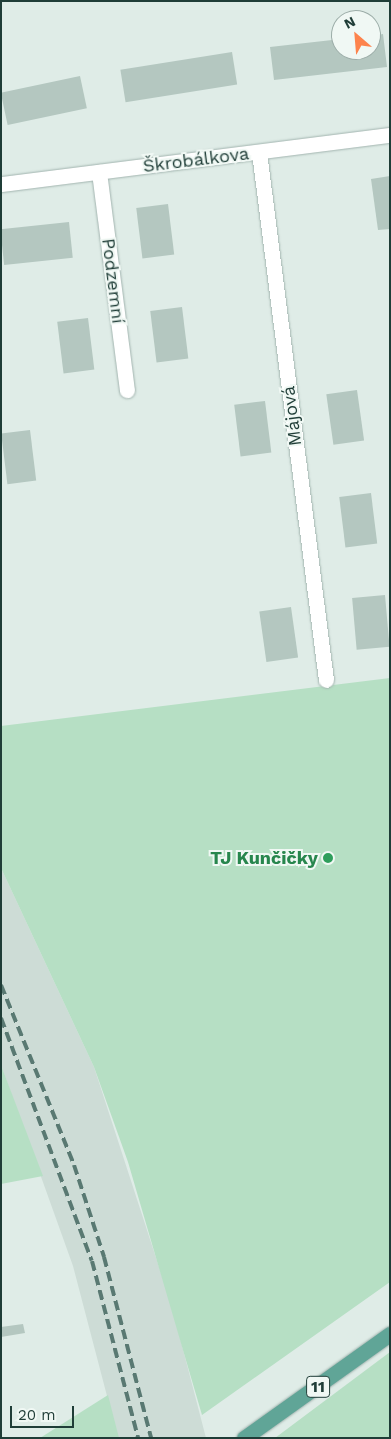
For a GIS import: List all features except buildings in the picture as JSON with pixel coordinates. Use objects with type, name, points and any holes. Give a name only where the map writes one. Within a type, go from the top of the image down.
[{"type":"main road","name":"11","points":[[244,1438],[390,1334]]},
{"type":"street","name":"Škrobálkova","points":[[1,184],[390,135]]},
{"type":"street","name":"Májová","points":[[260,152],[326,680]]},
{"type":"street","name":"Podzemní","points":[[99,172],[126,390]]},
{"type":"shaded area","points":[[1,868],[94,1067],[172,1307],[206,1438],[118,1438],[73,1266],[1,1065]]},
{"type":"green space","points":[[390,678],[390,1282],[202,1415],[128,1162],[94,1067],[1,868],[1,726]]},
{"type":"green space","points":[[1,1065],[43,1176],[1,1184]]},
{"type":"green space","points":[[390,1352],[390,1438],[275,1438]]},
{"type":"green space","points":[[108,1395],[119,1438],[40,1438]]},
{"type":"railway","points":[[1,985],[74,1165],[104,1257],[151,1438]]},
{"type":"railway","points":[[1,1018],[92,1261],[138,1438]]},
{"type":"place","name":"TJ Kunčičky","points":[[328,858]]}]
